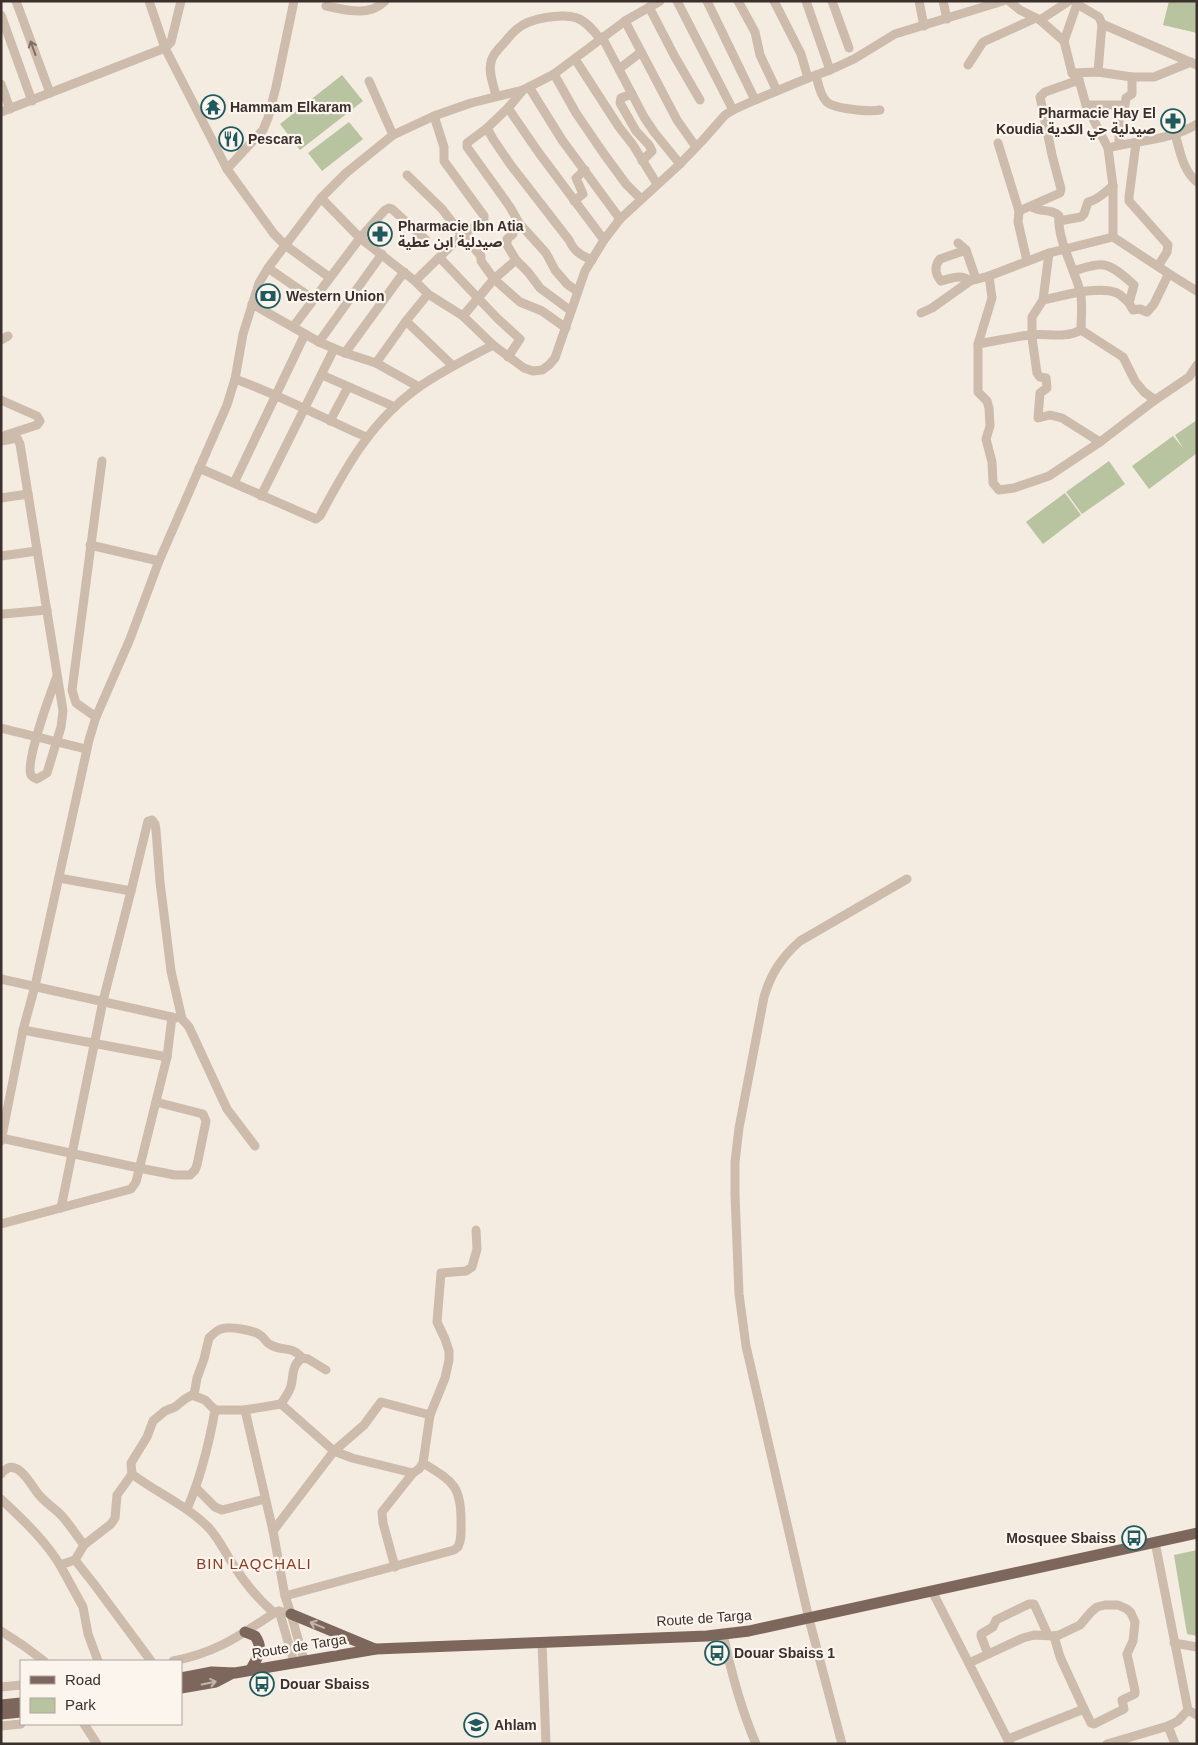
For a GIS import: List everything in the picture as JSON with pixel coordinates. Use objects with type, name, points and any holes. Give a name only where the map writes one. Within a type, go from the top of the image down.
[{"type":"main road","name":"Route de Targa","points":[[182,1688],[216,1682],[235,1673],[251,1669],[376,1650],[749,1632],[1197,1533]]},
{"type":"main road","points":[[291,1614],[376,1650]]},
{"type":"main road","points":[[246,1632],[255,1636],[260,1649],[259,1657],[251,1669]]},
{"type":"main road","name":"Route de Targa","points":[[182,1678],[212,1672],[235,1673]]},
{"type":"main road","points":[[1,1705],[20,1703]]},
{"type":"main road","points":[[1,1714],[20,1712]]},
{"type":"street","points":[[16,1],[50,93]]},
{"type":"street","points":[[148,1],[165,48],[227,169],[274,234],[285,245],[330,277]]},
{"type":"street","points":[[1,84],[6,111],[165,48],[171,42],[181,1]]},
{"type":"street","points":[[227,169],[263,130],[268,118],[294,1]]},
{"type":"street","points":[[326,6],[357,12],[378,7],[385,1]]},
{"type":"street","points":[[156,1102],[204,1114],[206,1121],[196,1170],[187,1175],[175,1175],[1,1139],[23,1030],[35,986],[86,749],[96,717],[130,639],[159,561],[227,405],[235,379],[243,334],[259,283],[268,268],[321,198],[346,173],[393,136],[434,116],[526,88],[554,74],[625,21],[660,1]]},
{"type":"street","points":[[678,1],[733,110]]},
{"type":"street","points":[[707,1],[756,100]]},
{"type":"street","points":[[738,1],[755,32],[760,55],[777,91]]},
{"type":"street","points":[[774,1],[812,76],[829,104],[867,111],[880,110]]},
{"type":"street","points":[[806,1],[830,70]]},
{"type":"street","points":[[832,1],[849,48]]},
{"type":"street","points":[[919,1],[924,26]]},
{"type":"street","points":[[943,1],[947,19]]},
{"type":"street","points":[[321,198],[360,238],[415,281],[428,294],[462,316],[493,345],[524,368],[533,371],[542,370],[555,358],[584,271],[604,240],[620,219],[680,164],[725,115],[854,59],[895,34],[947,19],[976,5],[1003,1]]},
{"type":"street","points":[[1009,1],[1020,10],[1038,19],[1064,41]]},
{"type":"street","points":[[968,65],[983,42],[1074,2]]},
{"type":"street","points":[[1074,2],[1099,17],[1102,24],[1098,72]]},
{"type":"street","points":[[1074,2],[1064,41],[1072,73],[1079,80],[1086,105],[1108,148],[1113,186],[1112,237]]},
{"type":"street","points":[[649,8],[700,100]]},
{"type":"street","points":[[1,15],[32,101]]},
{"type":"street","points":[[496,96],[490,70],[491,60],[500,47],[518,28],[545,18],[578,18],[589,25],[601,38],[654,132],[680,164]]},
{"type":"street","points":[[625,21],[677,120],[696,147]]},
{"type":"street","points":[[1102,24],[1194,64]]},
{"type":"street","points":[[619,69],[641,52]]},
{"type":"street","points":[[575,59],[657,184]]},
{"type":"street","points":[[1072,73],[1098,72],[1132,77],[1154,77],[1194,64]]},
{"type":"street","points":[[554,74],[576,113],[604,154],[626,184],[641,199]]},
{"type":"street","points":[[1086,105],[1125,105],[1126,98],[1132,94],[1132,77]]},
{"type":"street","points":[[1019,211],[1061,191],[1040,97],[1045,92],[1079,80]]},
{"type":"street","points":[[369,81],[393,136]]},
{"type":"street","points":[[526,88],[487,128],[467,143],[467,147],[519,222],[546,253],[555,270],[567,284],[577,291]]},
{"type":"street","points":[[526,88],[620,219]]},
{"type":"street","points":[[632,94],[621,98],[620,103],[636,132],[649,145],[652,151],[642,161]]},
{"type":"street","points":[[1119,145],[1120,106]]},
{"type":"street","points":[[508,108],[594,230],[604,240]]},
{"type":"street","points":[[415,281],[462,235],[484,221],[484,216],[444,161],[444,148],[434,116]]},
{"type":"street","points":[[1108,148],[1175,134],[1197,124]]},
{"type":"street","points":[[487,128],[510,164],[574,249],[592,260]]},
{"type":"street","points":[[1175,134],[1187,170],[1190,176],[1197,182]]},
{"type":"street","points":[[1136,143],[1129,201],[1168,245],[1167,252],[1158,266]]},
{"type":"street","points":[[998,144],[1019,211],[1018,222],[1028,261]]},
{"type":"street","points":[[574,201],[583,194],[576,178],[585,170]]},
{"type":"street","points":[[407,175],[442,210],[480,256],[481,261],[494,279],[520,302],[542,311],[566,328]]},
{"type":"street","points":[[1059,221],[1081,217],[1088,202],[1098,200],[1103,193],[1113,186]]},
{"type":"street","points":[[1032,206],[1037,210],[1057,213],[1059,216],[1065,249],[1080,292],[1081,330]]},
{"type":"street","points":[[293,327],[360,238],[381,214],[389,208],[426,240]]},
{"type":"street","points":[[519,222],[513,227],[513,234],[506,242],[516,260],[540,288],[571,311]]},
{"type":"street","points":[[921,313],[940,303],[973,280],[1048,253],[1112,237],[1158,266],[1168,275],[1197,291]]},
{"type":"street","points":[[958,243],[966,250],[973,280]]},
{"type":"street","points":[[966,250],[940,259],[937,262],[936,270],[941,281],[963,277],[973,280]]},
{"type":"street","points":[[1048,253],[1043,300],[1032,317],[1031,335],[1037,373],[1040,377],[1046,378],[1047,388],[1040,393],[1038,418],[1050,415],[1062,418],[1100,442]]},
{"type":"street","points":[[319,342],[382,254]]},
{"type":"street","points":[[440,258],[498,319],[520,339],[508,356]]},
{"type":"street","points":[[462,316],[494,279],[516,260]]},
{"type":"street","points":[[1072,271],[1099,265],[1109,267],[1134,285],[1129,303]]},
{"type":"street","points":[[268,268],[313,299]]},
{"type":"street","points":[[345,353],[404,272]]},
{"type":"street","points":[[1043,300],[1080,292],[1112,292],[1118,293],[1129,303],[1133,310],[1140,309],[1147,312],[1154,304],[1168,275]]},
{"type":"street","points":[[988,276],[992,298],[978,344],[978,392],[988,401],[990,426],[986,439],[992,462],[993,484],[999,490],[1014,488],[1049,476],[1100,442],[1189,377],[1197,365]]},
{"type":"street","points":[[376,363],[428,294]]},
{"type":"street","points":[[252,304],[319,342],[376,363],[419,387]]},
{"type":"street","points":[[406,321],[453,366]]},
{"type":"street","points":[[978,344],[1031,335],[1075,333],[1081,330]]},
{"type":"street","points":[[1081,330],[1123,357],[1144,392],[1155,400]]},
{"type":"street","points":[[234,483],[305,334]]},
{"type":"street","points":[[199,468],[312,519],[318,518],[344,471],[366,437],[395,407],[419,387],[493,345]]},
{"type":"street","points":[[261,496],[334,349]]},
{"type":"street","points":[[322,375],[395,407]]},
{"type":"street","points":[[235,379],[277,395],[366,437]]},
{"type":"street","points":[[330,421],[348,387]]},
{"type":"street","points":[[1,400],[37,416],[40,420],[37,425],[1,437]]},
{"type":"street","points":[[1,441],[17,438],[20,441],[63,711],[61,727],[47,773],[37,779],[33,778],[30,769],[37,738],[57,676]]},
{"type":"street","points":[[96,717],[76,703],[72,690],[102,461]]},
{"type":"street","points":[[1,498],[28,494]]},
{"type":"street","points":[[90,545],[159,561]]},
{"type":"street","points":[[1,556],[37,551]]},
{"type":"street","points":[[2,614],[47,610]]},
{"type":"street","points":[[1,728],[86,749]]},
{"type":"street","points":[[1,1224],[61,1208],[131,1189],[136,1182],[177,1018],[160,882],[156,830],[152,820],[148,822],[104,1000],[61,1208]]},
{"type":"street","points":[[59,878],[131,891]]},
{"type":"street","points":[[842,1744],[809,1619],[746,1344],[739,1294],[735,1195],[736,1162],[739,1128],[764,997],[769,980],[777,966],[800,941],[906,880]]},
{"type":"street","points":[[1,979],[104,1000],[177,1018],[189,1027],[227,1109],[255,1146]]},
{"type":"street","points":[[23,1030],[167,1057]]},
{"type":"street","points":[[395,1567],[383,1523],[382,1512],[413,1473],[423,1464],[430,1415],[445,1378],[449,1360],[449,1351],[437,1322],[441,1273],[466,1271],[472,1267],[477,1249],[476,1230]]},
{"type":"street","points":[[194,1395],[209,1338],[221,1329],[249,1330],[260,1334],[272,1346],[292,1349],[302,1358],[308,1359],[326,1370]]},
{"type":"street","points":[[281,1404],[291,1386],[293,1370],[297,1362],[302,1358]]},
{"type":"street","points":[[60,1565],[75,1560],[84,1545],[112,1524],[115,1518],[117,1495],[132,1474],[132,1463],[147,1437],[153,1421],[165,1411],[176,1407],[185,1398],[194,1395],[205,1400],[215,1410],[245,1410],[281,1404]]},
{"type":"street","points":[[273,1531],[334,1451],[364,1425],[381,1402],[430,1415]]},
{"type":"street","points":[[281,1404],[288,1413],[334,1451],[352,1458],[413,1473]]},
{"type":"street","points":[[187,1509],[206,1456],[215,1410]]},
{"type":"street","points":[[245,1410],[273,1531],[285,1596],[291,1614],[299,1661]]},
{"type":"street","points":[[285,1596],[395,1567],[454,1550],[458,1547],[460,1543],[460,1495],[447,1478],[423,1464]]},
{"type":"street","points":[[1,1474],[7,1468],[10,1468],[29,1479],[40,1497],[62,1517],[84,1545]]},
{"type":"street","points":[[132,1474],[146,1485],[187,1509],[214,1534],[250,1589],[262,1603],[276,1612],[291,1614]]},
{"type":"street","points":[[196,1488],[215,1507],[222,1510],[265,1499]]},
{"type":"street","points":[[1,1499],[24,1520],[51,1550],[83,1608],[88,1634],[98,1660]]},
{"type":"street","points":[[1155,1542],[1188,1710],[1197,1715]]},
{"type":"street","points":[[75,1560],[150,1660]]},
{"type":"street","points":[[932,1591],[1009,1741],[1084,1709]]},
{"type":"street","points":[[969,1663],[1023,1638],[1034,1635],[1051,1636],[1075,1628],[1091,1612],[1105,1605],[1118,1605],[1132,1613],[1135,1622],[1133,1641],[1127,1654],[1135,1694],[1122,1700],[1123,1710],[1094,1724],[1091,1723],[1051,1636],[1034,1604],[1029,1604],[996,1620],[993,1627],[981,1634],[988,1654]]},
{"type":"street","points":[[178,1660],[217,1649],[276,1612]]},
{"type":"street","points":[[276,1612],[299,1661]]},
{"type":"street","points":[[1,1631],[43,1660]]},
{"type":"street","points":[[723,1634],[730,1666],[756,1744]]},
{"type":"street","points":[[542,1642],[546,1744]]},
{"type":"street","points":[[1174,1643],[1197,1647]]},
{"type":"street","points":[[1,1687],[20,1685]]},
{"type":"street","points":[[1107,1744],[1168,1726],[1178,1721],[1188,1710]]},
{"type":"street","points":[[1,1726],[20,1724]]},
{"type":"street","points":[[85,1725],[96,1744]]},
{"type":"street","points":[[1168,1726],[1175,1744]]},
{"type":"green space","points":[[1169,1],[1197,1],[1197,33],[1163,25]]},
{"type":"green space","points":[[342,75],[363,101],[300,150],[280,124]]},
{"type":"green space","points":[[349,122],[363,139],[322,171],[308,153]]},
{"type":"green space","points":[[1197,420],[1197,453],[1149,489],[1132,466],[1173,436],[1183,448],[1175,435]]},
{"type":"green space","points":[[1109,461],[1125,484],[1082,514],[1066,492]]},
{"type":"green space","points":[[1065,493],[1081,515],[1043,544],[1026,522]]},
{"type":"green space","points":[[1197,1550],[1197,1636],[1187,1634],[1174,1555]]},
{"type":"place","name":"Hammam Elkaram","points":[[213,107]]},
{"type":"place","name":"Pharmacie Hay El Koudia صيدلية حي الكدية","points":[[1173,121]]},
{"type":"place","name":"Pescara","points":[[231,139]]},
{"type":"place","name":"Pharmacie Ibn Atia صيدلية ابن عطية","points":[[380,234]]},
{"type":"place","name":"Western Union","points":[[268,296]]},
{"type":"place","name":"Mosquee Sbaiss","points":[[1134,1538]]},
{"type":"place","name":"Douar Sbaiss 1","points":[[717,1653]]},
{"type":"place","name":"Douar Sbaiss","points":[[262,1684]]},
{"type":"place","name":"Ahlam","points":[[476,1725]]},
{"type":"district","name":"BIN LAQCHALI","points":[[254,1564]]}]
